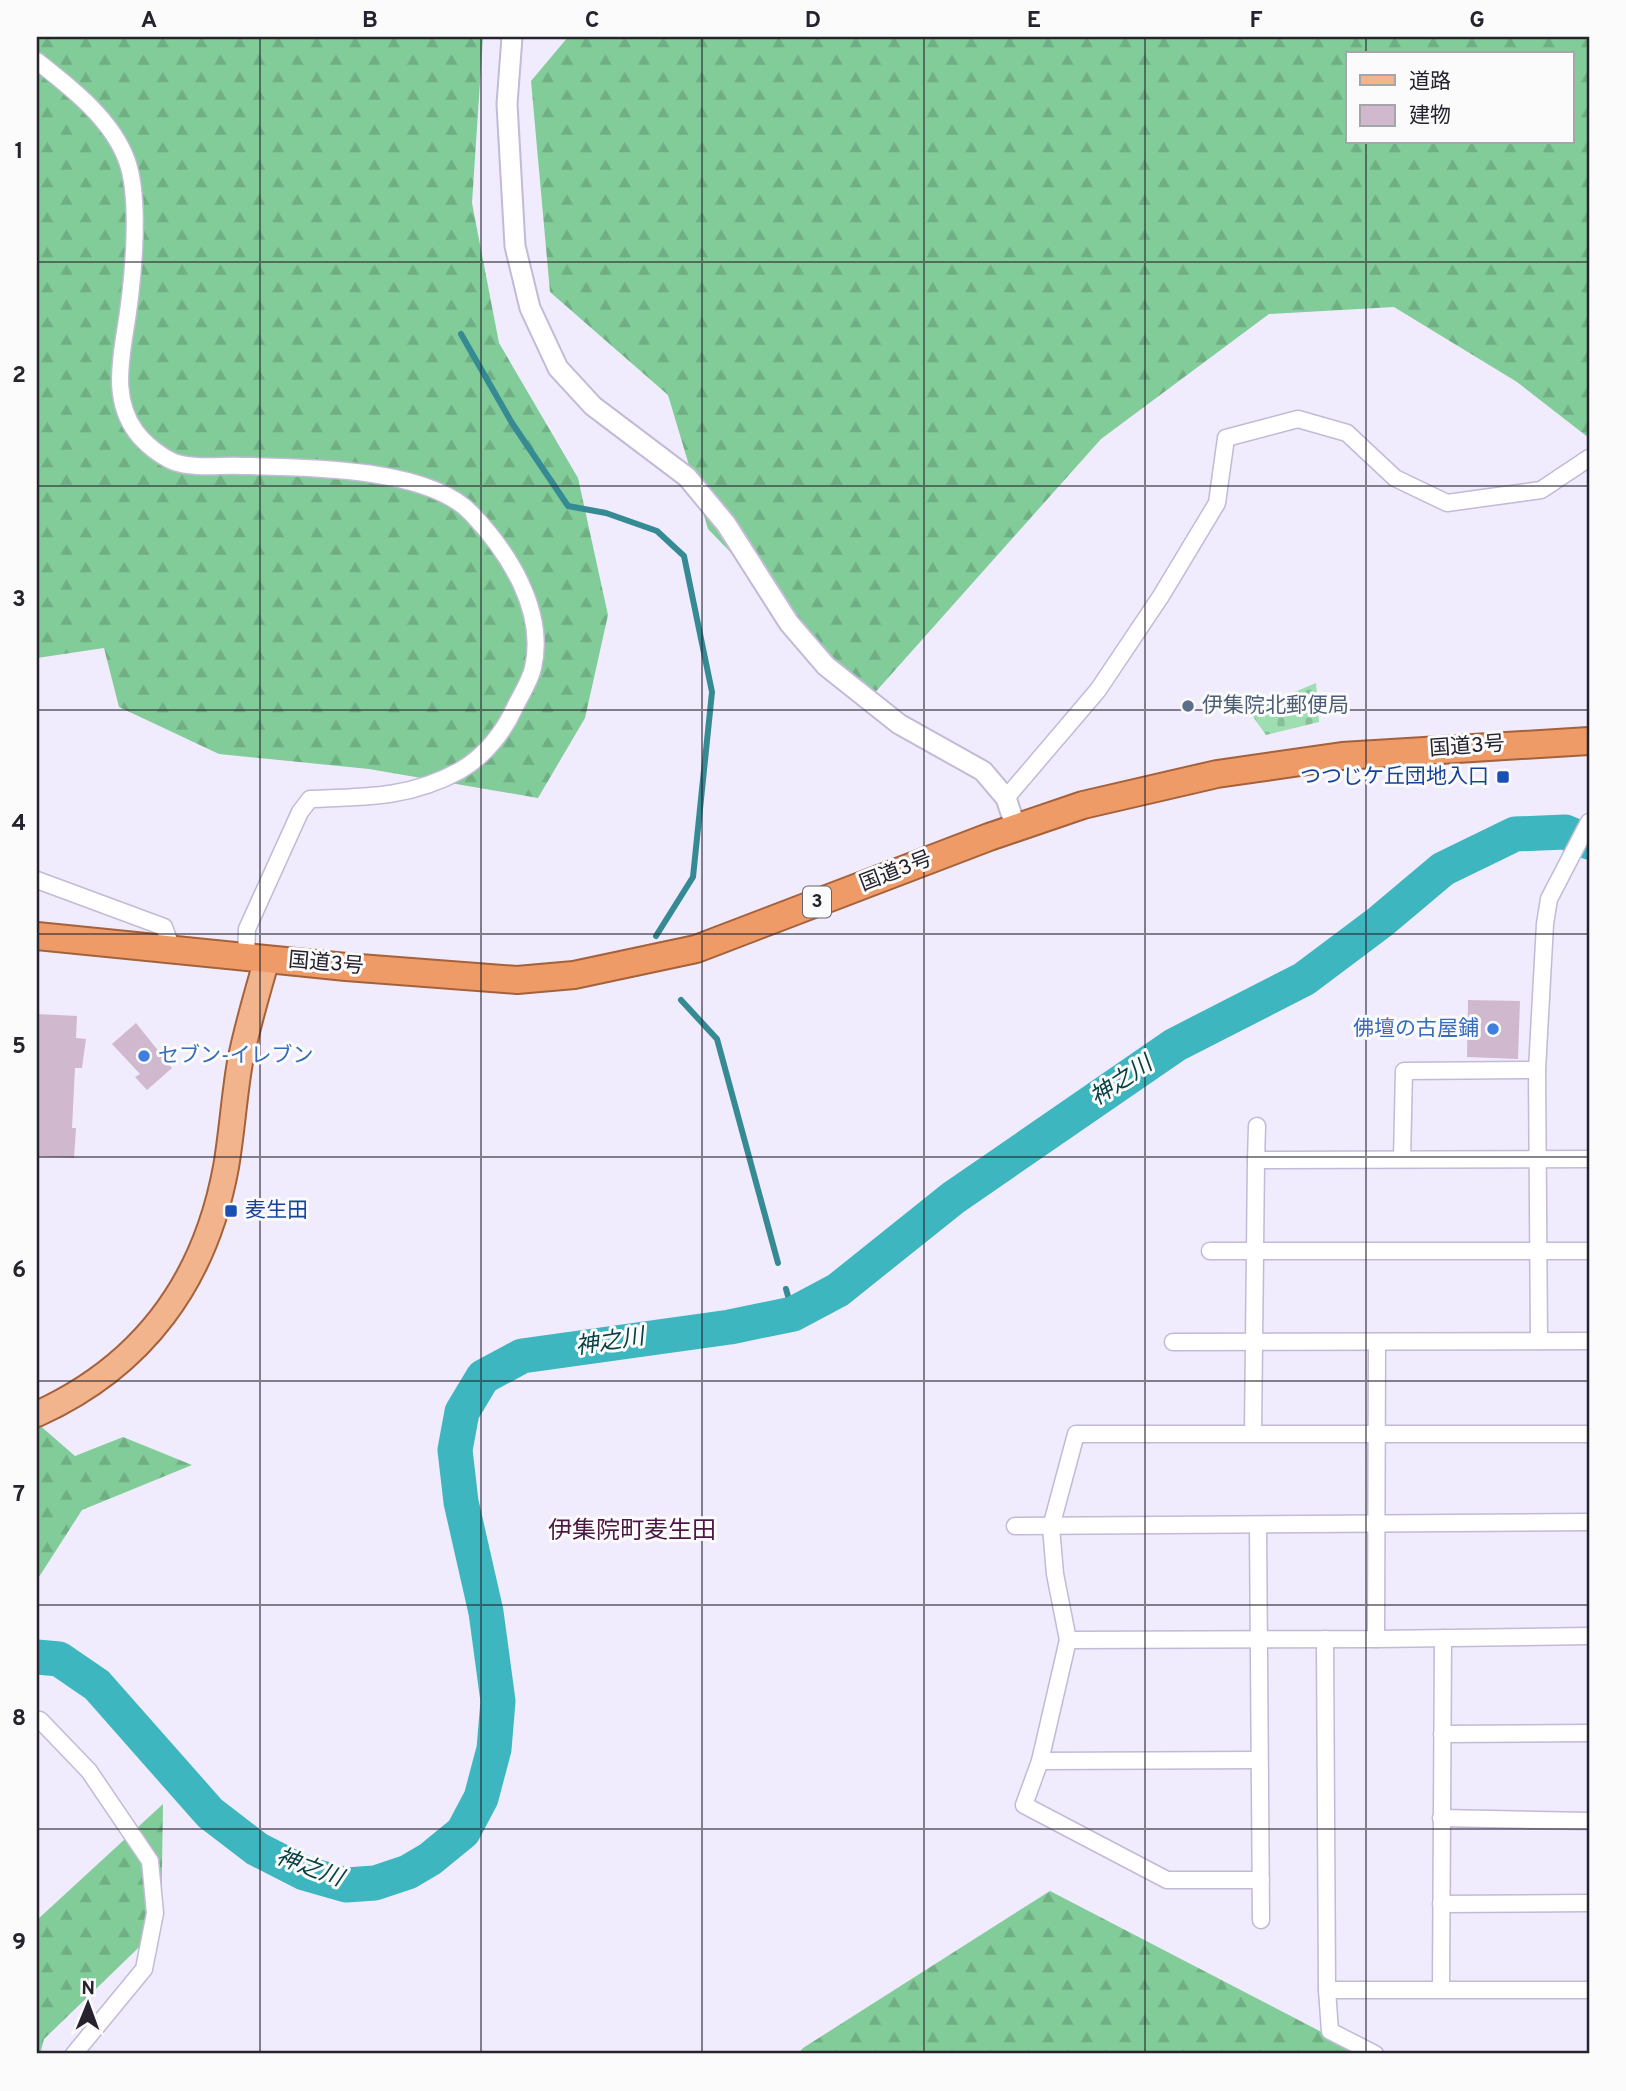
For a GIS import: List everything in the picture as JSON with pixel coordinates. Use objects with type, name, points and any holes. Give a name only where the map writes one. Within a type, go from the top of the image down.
[{"type":"highway","name":"国道3号","points":[[37,936],[256,958],[517,979],[614,968],[696,949],[1083,805],[1217,774],[1342,756],[1589,741]]},
{"type":"main road","points":[[37,1414],[69,1398],[120,1362],[178,1298],[194,1268],[219,1200],[256,958]]},
{"type":"street","points":[[512,37],[507,104],[515,246],[530,308],[558,368],[593,406],[687,477],[726,524],[789,623],[826,666],[899,724],[983,771],[1006,797],[1016,828]]},
{"type":"street","points":[[37,61],[68,85],[108,128],[126,159],[130,172],[133,185],[131,295],[121,361],[120,404],[136,432],[153,449],[184,465],[277,466],[375,474],[444,493],[471,512],[520,578],[534,619],[533,668],[506,726],[490,747],[461,770],[396,795],[310,799],[300,812],[247,929],[256,958]]},
{"type":"street","points":[[1006,797],[1098,690],[1161,596],[1217,503],[1226,438],[1297,419],[1347,433],[1395,478],[1447,503],[1541,490],[1589,458]]},
{"type":"street","points":[[1539,1341],[1540,1159],[1537,1070],[1547,911],[1549,899],[1567,859],[1589,822]]},
{"type":"street","points":[[37,880],[164,927],[172,949]]},
{"type":"street","points":[[1402,1159],[1404,1071],[1537,1070]]},
{"type":"street","points":[[1253,1433],[1257,1126]]},
{"type":"street","points":[[1255,1160],[1589,1160]]},
{"type":"street","points":[[1210,1251],[1589,1251]]},
{"type":"street","points":[[1172,1342],[1254,1344],[1589,1341]]},
{"type":"street","points":[[1376,1639],[1377,1343]]},
{"type":"street","points":[[1261,1880],[1167,1880],[1024,1805],[1040,1760],[1068,1640],[1055,1573],[1051,1527],[1076,1434],[1589,1434]]},
{"type":"street","points":[[1015,1526],[1589,1522]]},
{"type":"street","points":[[1258,1526],[1261,1640],[1261,1920]]},
{"type":"street","points":[[1068,1640],[1589,1636]]},
{"type":"street","points":[[1441,1989],[1443,1638]]},
{"type":"street","points":[[1325,1639],[1327,1990],[1330,2031],[1375,2054]]},
{"type":"street","points":[[37,1721],[40,1720],[89,1771],[150,1861],[155,1913],[144,1969],[74,2054]]},
{"type":"street","points":[[1442,1734],[1589,1733]]},
{"type":"street","points":[[1040,1760],[1259,1760]]},
{"type":"street","points":[[1441,1818],[1589,1821]]},
{"type":"street","points":[[1441,1904],[1589,1903]]},
{"type":"street","points":[[1327,1990],[1589,1990]]},
{"type":"green space","points":[[37,37],[483,37],[472,203],[499,343],[578,478],[608,615],[585,718],[538,798],[369,769],[219,754],[119,707],[104,648],[37,658]]},
{"type":"green space","points":[[568,37],[1589,37],[1589,438],[1517,382],[1394,307],[1269,314],[1101,439],[871,697],[708,529],[668,395],[550,292],[531,81]]},
{"type":"green space","points":[[1316,683],[1319,722],[1266,735],[1249,711]]},
{"type":"green space","points":[[37,1423],[75,1456],[123,1437],[192,1465],[82,1510],[37,1580]]},
{"type":"green space","points":[[163,1804],[161,1926],[44,2039],[40,2054],[37,2054],[37,1920]]},
{"type":"green space","points":[[1050,1891],[1364,2054],[798,2054],[803,2048]]},
{"type":"building","name":"佛壇の古屋鋪","points":[[1468,1000],[1520,1001],[1518,1059],[1467,1057]]},
{"type":"building","points":[[37,1014],[77,1016],[76,1038],[86,1039],[82,1068],[75,1068],[72,1128],[76,1128],[74,1158],[37,1156]]},
{"type":"building","points":[[136,1023],[172,1068],[147,1090],[135,1077],[140,1074],[112,1044]]},
{"type":"waterway","points":[[461,334],[512,423],[568,506],[606,513],[657,531],[684,556],[712,692],[693,877],[656,936]]},
{"type":"waterway","name":"神之川","points":[[37,1657],[59,1659],[97,1685],[210,1813],[257,1849],[304,1873],[346,1885],[375,1883],[408,1872],[430,1859],[463,1832],[481,1798],[494,1749],[498,1701],[486,1612],[461,1502],[455,1450],[462,1412],[483,1377],[522,1356],[730,1327],[793,1314],[838,1290],[953,1198],[1175,1045],[1304,979],[1380,922],[1443,869],[1515,834],[1565,832],[1589,842]]},
{"type":"waterway","points":[[681,1000],[717,1039],[778,1263]]},
{"type":"waterway","points":[[786,1289],[793,1314]]},
{"type":"place","name":"伊集院北郵便局","points":[[1188,706]]},
{"type":"place","name":"つつじケ丘団地入口","points":[[1503,777]]},
{"type":"place","name":"佛壇の古屋鋪","points":[[1493,1029]]},
{"type":"place","name":"セブン-イレブン","points":[[144,1056]]},
{"type":"place","name":"麦生田","points":[[231,1211]]},
{"type":"district","name":"伊集院町麦生田","points":[[632,1532]]}]
